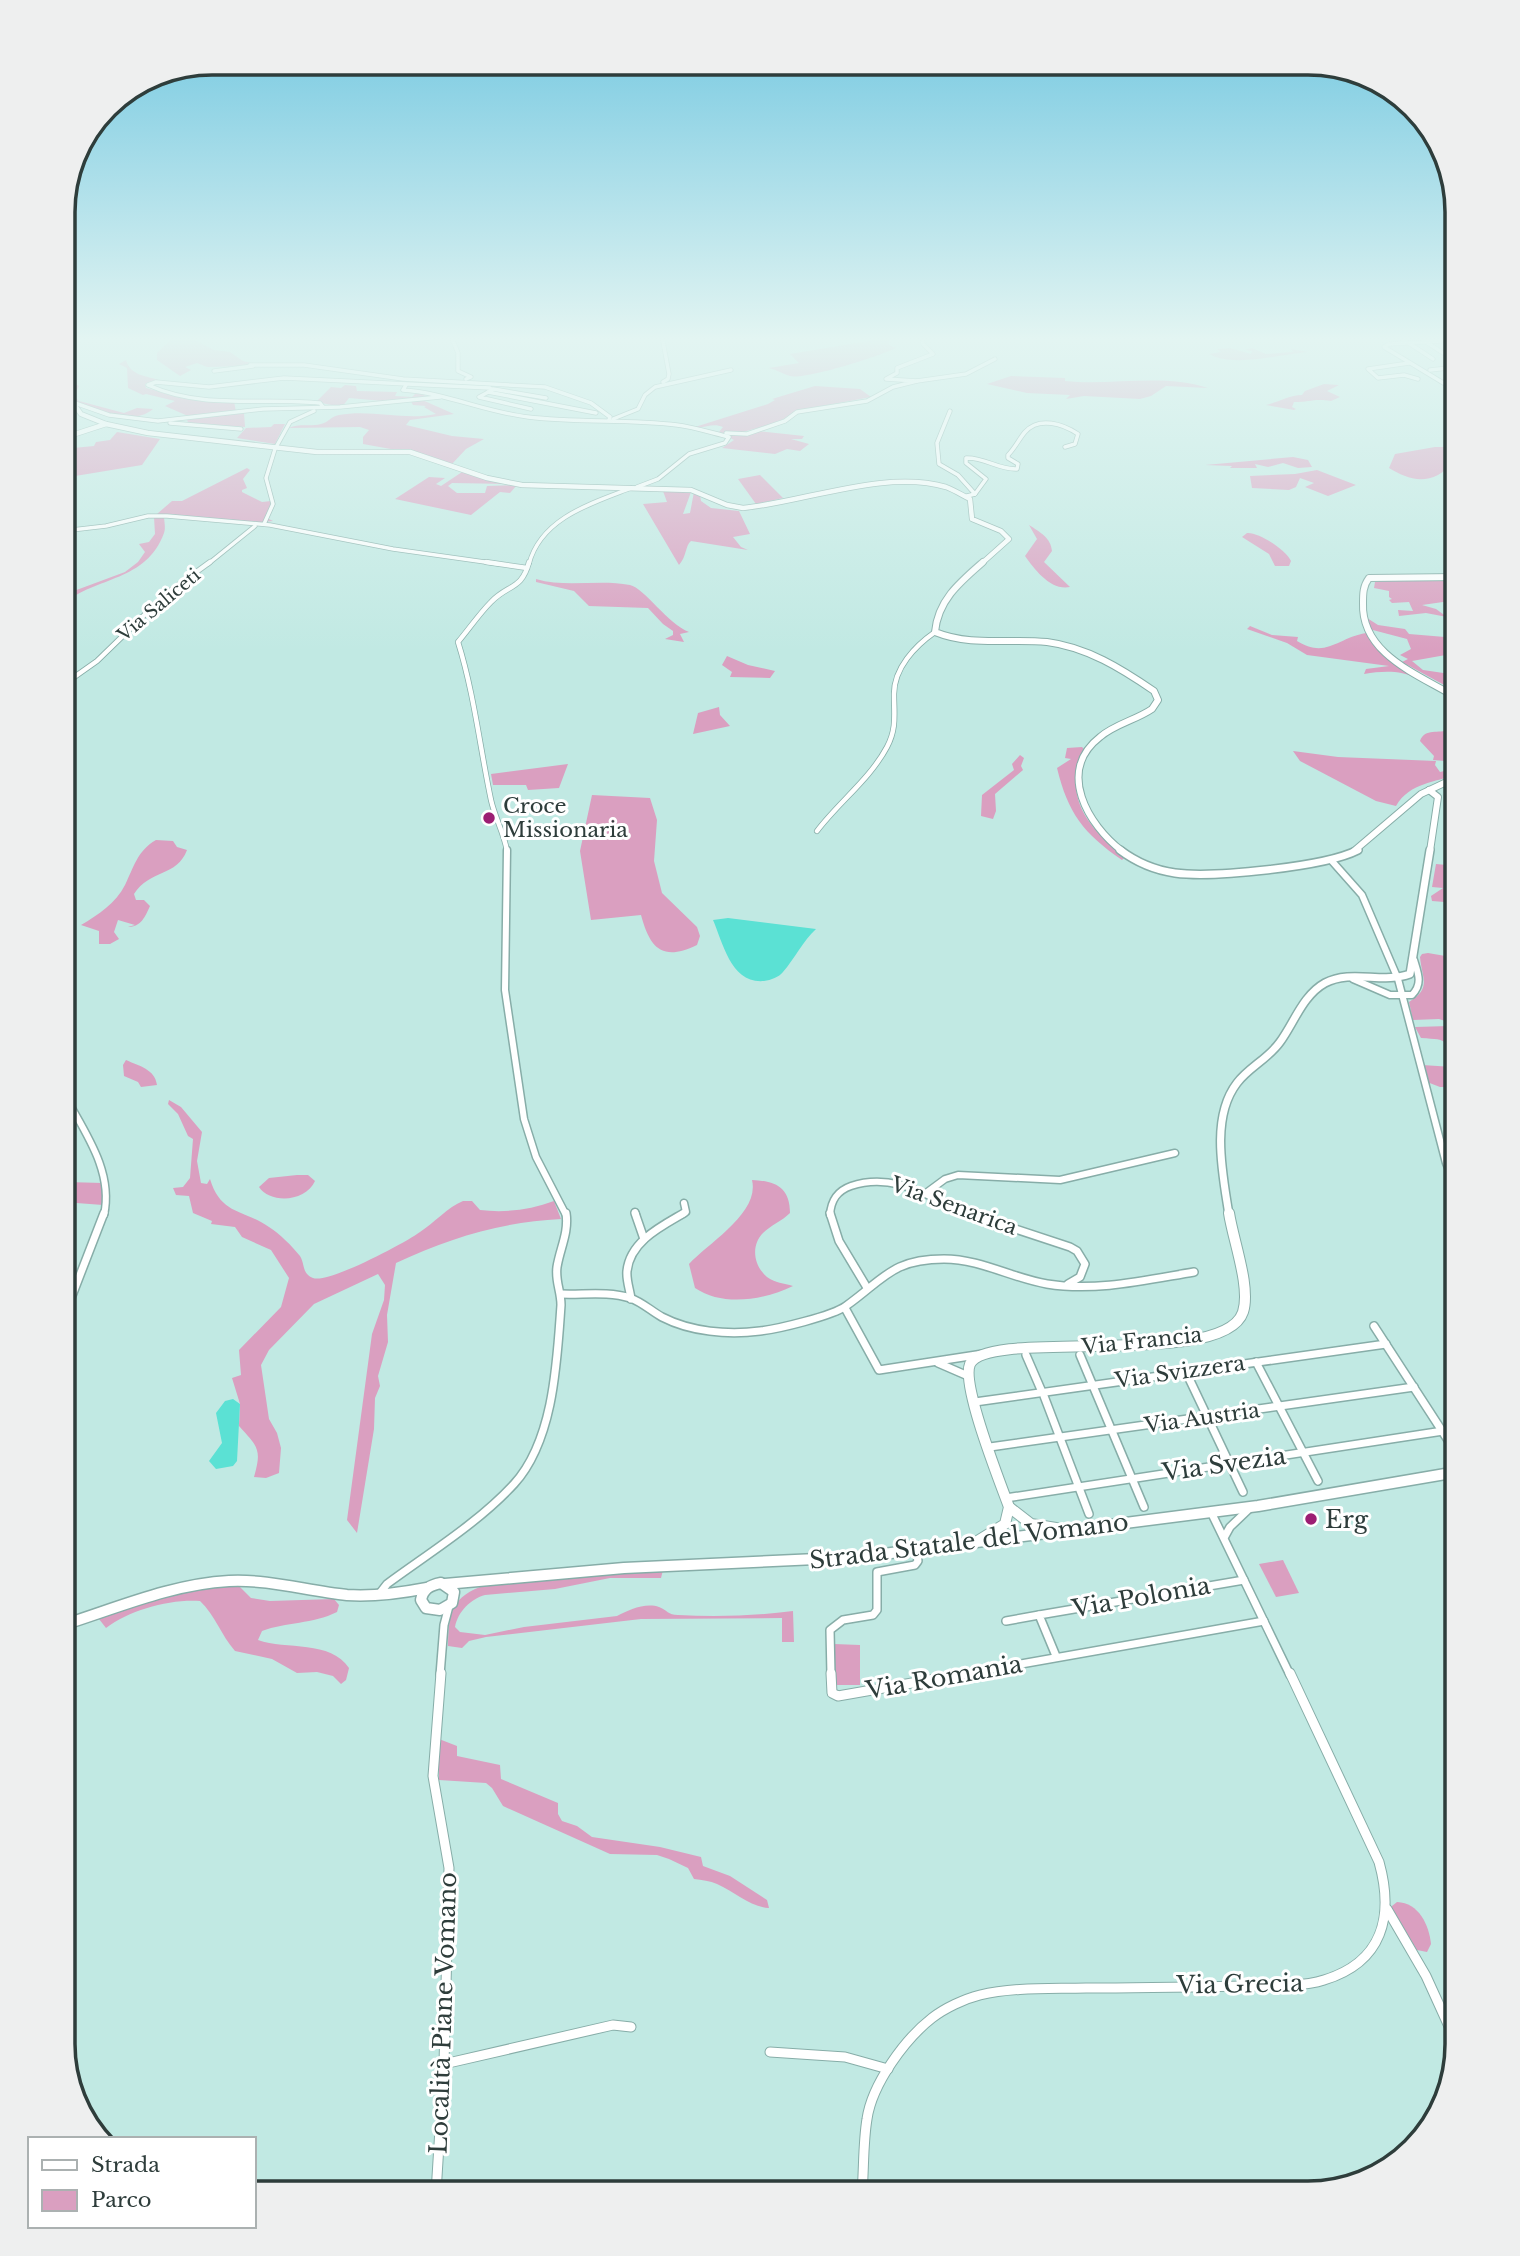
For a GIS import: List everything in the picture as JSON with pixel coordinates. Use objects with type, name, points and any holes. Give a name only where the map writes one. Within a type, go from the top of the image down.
[{"type":"main road","points":[[221,441],[327,453],[410,452],[494,480],[522,485],[698,491],[719,504],[743,508],[887,484],[942,487],[967,496],[972,503],[972,519],[1001,531],[1009,539],[951,590],[936,620],[935,632],[962,639],[1046,642],[1071,646],[1154,691],[1158,700],[1153,709],[1096,737],[1079,768],[1078,781],[1084,810],[1107,840],[1137,862],[1167,873],[1192,875],[1331,860],[1357,850],[1421,794],[1445,783]]},
{"type":"main road","points":[[1445,577],[1369,578],[1364,584],[1363,621],[1376,643],[1387,654],[1445,690]]},
{"type":"main road","points":[[1353,979],[1398,979],[1410,974],[1415,960],[1438,797],[1429,790]]},
{"type":"main road","name":"Via Francia","points":[[986,1353],[1008,1349],[1086,1348],[1170,1341],[1218,1333],[1233,1327],[1245,1308],[1245,1293],[1221,1161],[1221,1130],[1227,1101],[1243,1075],[1273,1052],[1309,998],[1326,982],[1353,979]]},
{"type":"main road","points":[[986,1353],[974,1360],[969,1372],[975,1402],[1011,1509],[1012,1527],[1020,1537]]},
{"type":"main road","name":"Strada Statale del Vomano","points":[[445,1584],[624,1568],[834,1559],[916,1550],[1251,1507],[1445,1474]]},
{"type":"main road","points":[[1011,1509],[1042,1527],[1083,1529]]},
{"type":"main road","points":[[973,1543],[1000,1529],[1011,1509]]},
{"type":"main road","points":[[75,1621],[174,1590],[209,1583],[268,1582],[339,1594],[378,1596],[445,1584],[454,1592],[452,1603],[440,1610],[430,1610],[421,1600],[402,1592]]},
{"type":"main road","name":"Strada Statale del Vomano","points":[[452,1603],[467,1587],[479,1583]]},
{"type":"main road","points":[[421,1600],[427,1588]]},
{"type":"street","points":[[264,524],[273,505],[266,478],[280,441]]},
{"type":"street","points":[[378,1596],[387,1584],[504,1494],[523,1472],[544,1427],[556,1374],[561,1294],[556,1283],[557,1266],[568,1228],[566,1213],[536,1157],[524,1119],[505,990],[508,855],[505,838],[492,805],[468,674],[458,646],[478,614],[501,593],[520,583],[526,576],[532,552],[560,519],[583,506],[658,479],[689,454],[724,441]]},
{"type":"street","points":[[938,441],[936,454],[939,464],[958,475],[975,494]]},
{"type":"street","points":[[967,496],[975,494],[986,479],[965,463],[966,458],[979,457],[1004,469],[1017,469],[1018,464],[1008,458],[1008,455],[1020,441]]},
{"type":"street","points":[[1065,447],[1076,441]]},
{"type":"street","points":[[76,530],[158,515],[256,526],[264,524],[364,544],[527,568]]},
{"type":"street","name":"Via Saliceti","points":[[76,676],[97,661],[166,594],[256,526]]},
{"type":"street","points":[[817,831],[879,762],[894,733],[894,690],[899,673],[923,639],[935,632]]},
{"type":"street","points":[[1331,860],[1362,895],[1398,979],[1445,1157]]},
{"type":"street","points":[[1353,979],[1374,992],[1402,998],[1417,992],[1420,987],[1420,972],[1415,960]]},
{"type":"street","points":[[75,1287],[105,1212],[108,1197],[103,1173],[76,1117]]},
{"type":"street","points":[[926,1193],[945,1179],[957,1175],[1060,1180],[1175,1153]]},
{"type":"street","name":"Via Senarica","points":[[866,1286],[833,1226],[830,1215],[834,1199],[853,1185],[878,1180],[908,1185],[975,1217],[1056,1241],[1077,1251],[1085,1264],[1084,1271],[1075,1282],[1060,1286]]},
{"type":"street","points":[[631,1299],[627,1272],[632,1255],[643,1239],[686,1212],[684,1203]]},
{"type":"street","points":[[635,1212],[643,1239]]},
{"type":"street","points":[[561,1294],[631,1299],[680,1326],[702,1331],[762,1331],[845,1308],[866,1286],[888,1270],[907,1263],[946,1259],[964,1261],[1033,1282],[1088,1287],[1194,1272]]},
{"type":"street","points":[[845,1308],[879,1370],[986,1353]]},
{"type":"street","points":[[1374,1326],[1445,1434]]},
{"type":"street","name":"Via Svizzera","points":[[975,1402],[1386,1344]]},
{"type":"street","points":[[1026,1355],[1090,1514]]},
{"type":"street","points":[[1080,1355],[1144,1507]]},
{"type":"street","points":[[952,1359],[966,1363],[969,1372]]},
{"type":"street","points":[[933,1362],[969,1372]]},
{"type":"street","points":[[1256,1362],[1318,1481]]},
{"type":"street","points":[[1186,1372],[1243,1492]]},
{"type":"street","name":"Via Austria","points":[[990,1447],[1414,1388]]},
{"type":"street","name":"Via Svezia","points":[[1011,1509],[1079,1486],[1443,1431]]},
{"type":"street","points":[[1225,1536],[1230,1527],[1251,1507]]},
{"type":"street","points":[[1225,1510],[1230,1527]]},
{"type":"street","name":"Via Grecia","points":[[863,2181],[867,2116],[888,2069],[907,2042],[934,2016],[980,1995],[1047,1988],[1260,1986],[1323,1981],[1343,1974],[1368,1955],[1375,1944],[1387,1909],[1385,1882],[1378,1863],[1225,1536],[1211,1512]]},
{"type":"street","name":"Via Romania","points":[[916,1550],[918,1561],[915,1565],[877,1572],[877,1610],[873,1615],[832,1625],[832,1693],[838,1696],[1264,1621]]},
{"type":"street","name":"Via Polonia","points":[[1006,1621],[1244,1580]]},
{"type":"street","name":"Località Piane Vomano","points":[[437,2180],[449,1868],[433,1776],[444,1625],[452,1603]]},
{"type":"street","points":[[430,1610],[444,1625]]},
{"type":"street","name":"Via Polonia","points":[[1039,1615],[1056,1656]]},
{"type":"street","points":[[1387,1909],[1426,1976],[1445,2018]]},
{"type":"street","points":[[443,2064],[613,2025],[631,2027]]},
{"type":"street","points":[[770,2052],[808,2052],[858,2058],[888,2069]]},
{"type":"green space","points":[[158,441],[142,465],[76,476],[76,448],[94,446],[96,442]]},
{"type":"green space","points":[[363,441],[480,441],[466,449],[452,464],[424,455],[363,444]]},
{"type":"green space","points":[[732,441],[799,441],[809,444],[800,451],[787,449],[775,454],[722,448]]},
{"type":"green space","points":[[1445,447],[1445,470],[1431,478],[1406,477],[1389,468],[1395,454]]},
{"type":"green space","points":[[1293,457],[1308,460],[1312,467],[1298,468],[1283,463],[1268,467],[1255,464],[1257,468],[1205,465]]},
{"type":"green space","points":[[247,468],[250,470],[243,479],[247,488],[242,492],[262,502],[271,501],[267,518],[273,521],[261,522],[258,525],[157,514],[172,501],[182,501]]},
{"type":"green space","points":[[1317,470],[1356,485],[1328,496],[1305,487],[1314,483],[1300,478],[1296,487],[1289,490],[1252,488],[1250,476]]},
{"type":"green space","points":[[462,472],[510,484],[452,483],[448,486],[457,493],[485,493],[487,486],[517,485],[510,493],[500,492],[471,515],[395,499],[429,477],[445,478],[436,484],[441,486]]},
{"type":"green space","points":[[760,475],[783,498],[756,504],[738,479]]},
{"type":"green space","points":[[663,491],[691,492],[683,514],[690,513],[694,492],[711,508],[739,511],[750,534],[733,537],[741,547],[748,550],[691,541],[679,565],[643,504],[667,502]]},
{"type":"green space","points":[[164,516],[164,533],[156,549],[145,561],[133,570],[76,595],[76,590],[125,572],[138,562],[145,552],[139,544],[149,542],[155,534],[154,517]]},
{"type":"green space","points":[[1029,525],[1050,542],[1052,551],[1044,562],[1070,587],[1050,583],[1025,556],[1037,539]]},
{"type":"green space","points":[[1247,533],[1258,535],[1278,547],[1291,561],[1289,566],[1275,566],[1269,554],[1242,537]]},
{"type":"green space","points":[[1445,578],[1445,602],[1422,605],[1436,609],[1445,617],[1426,613],[1399,616],[1398,610],[1413,611],[1409,602],[1392,603],[1389,600],[1392,599],[1389,597],[1389,591],[1374,588],[1375,582]]},
{"type":"green space","points":[[536,579],[559,583],[630,585],[642,592],[673,622],[689,632],[680,634],[684,642],[665,639],[673,635],[673,631],[648,608],[589,606],[574,591],[536,582]]},
{"type":"green space","points":[[1367,618],[1378,625],[1405,629],[1409,634],[1445,637],[1445,655],[1412,661],[1423,670],[1445,673],[1445,685],[1402,662],[1408,659],[1400,655],[1411,649],[1407,639],[1369,629]]},
{"type":"green space","points":[[1250,626],[1272,635],[1298,637],[1297,641],[1316,648],[1331,646],[1366,633],[1374,646],[1418,679],[1392,672],[1364,674],[1366,669],[1389,666],[1307,655],[1287,643],[1247,629]]},
{"type":"green space","points":[[727,656],[748,665],[775,671],[770,678],[730,677],[732,672],[722,665]]},
{"type":"green space","points":[[719,707],[720,715],[730,726],[693,734],[698,713]]},
{"type":"green space","points":[[1445,731],[1445,761],[1433,760],[1434,756],[1420,741],[1429,733]]},
{"type":"green space","points":[[1082,747],[1085,750],[1078,767],[1078,797],[1090,823],[1125,857],[1122,860],[1087,831],[1072,810],[1061,784],[1057,768],[1071,759],[1065,758],[1067,748]]},
{"type":"green space","points":[[1293,751],[1338,757],[1436,761],[1435,765],[1440,772],[1445,771],[1445,778],[1408,792],[1396,806],[1376,801],[1300,761]]},
{"type":"green space","points":[[1020,755],[1024,758],[1021,766],[1023,770],[995,794],[996,811],[993,819],[981,816],[982,795],[1014,770],[1012,764]]},
{"type":"green space","points":[[568,764],[559,788],[528,790],[526,785],[493,785],[491,774]]},
{"type":"green space","points":[[592,795],[650,798],[657,820],[654,861],[662,893],[697,927],[700,936],[697,945],[675,952],[659,949],[649,936],[641,915],[591,920],[580,851]]},
{"type":"green space","points":[[156,840],[173,841],[177,847],[187,850],[183,859],[148,880],[134,894],[136,900],[144,900],[150,906],[142,921],[136,925],[128,927],[135,925],[118,920],[114,932],[119,939],[110,944],[99,944],[99,931],[81,925],[112,903],[125,885],[140,854]]},
{"type":"green space","points":[[1436,864],[1445,865],[1445,902],[1432,901],[1431,896],[1443,888],[1432,887]]},
{"type":"green space","points":[[1422,954],[1445,956],[1445,1021],[1413,1020],[1409,1002],[1423,987]]},
{"type":"green space","points":[[1445,1026],[1445,1044],[1442,1040],[1421,1038],[1415,1027]]},
{"type":"green space","points":[[126,1060],[150,1072],[157,1085],[141,1087],[138,1082],[124,1076],[123,1065]]},
{"type":"green space","points":[[1422,1065],[1445,1066],[1445,1087],[1427,1082]]},
{"type":"green space","points":[[169,1100],[181,1107],[202,1132],[197,1161],[201,1183],[207,1184],[210,1179],[220,1199],[227,1205],[259,1221],[282,1237],[300,1256],[305,1271],[313,1278],[334,1275],[384,1253],[420,1232],[463,1201],[472,1201],[480,1210],[499,1211],[527,1209],[554,1201],[561,1219],[476,1233],[396,1263],[387,1315],[388,1342],[378,1376],[380,1386],[375,1398],[374,1429],[357,1533],[347,1520],[372,1334],[384,1300],[385,1285],[378,1274],[314,1304],[269,1350],[261,1365],[269,1419],[281,1448],[279,1473],[266,1478],[254,1477],[258,1460],[257,1449],[239,1426],[240,1404],[232,1378],[241,1375],[239,1350],[281,1307],[289,1278],[271,1250],[242,1237],[235,1227],[211,1224],[212,1221],[193,1213],[189,1196],[176,1195],[173,1188],[183,1187],[190,1178],[193,1139],[188,1136],[178,1114],[168,1104]]},
{"type":"green space","points":[[308,1175],[315,1181],[310,1188],[296,1197],[271,1196],[259,1187],[269,1178]]},
{"type":"green space","points":[[752,1180],[774,1184],[784,1191],[787,1197],[790,1213],[763,1233],[757,1243],[755,1255],[759,1267],[767,1277],[793,1286],[757,1298],[718,1298],[706,1294],[695,1288],[689,1264],[741,1216],[752,1192]]},
{"type":"green space","points":[[75,1182],[103,1183],[103,1205],[75,1203]]},
{"type":"green space","points":[[1283,1560],[1299,1593],[1276,1597],[1259,1564]]},
{"type":"green space","points":[[663,1570],[661,1578],[610,1578],[555,1589],[485,1595],[466,1606],[455,1627],[460,1632],[485,1635],[524,1627],[617,1616],[648,1605],[672,1614],[692,1616],[793,1611],[794,1642],[782,1642],[782,1618],[641,1619],[486,1637],[469,1641],[462,1648],[448,1646],[453,1610],[462,1597],[480,1587],[597,1573]]},
{"type":"green space","points":[[238,1585],[251,1598],[270,1601],[334,1599],[339,1605],[337,1612],[319,1619],[262,1631],[258,1640],[331,1653],[349,1668],[346,1680],[341,1684],[333,1676],[317,1672],[297,1673],[272,1659],[235,1651],[200,1601],[150,1607],[126,1616],[106,1628],[99,1619],[176,1593]]},
{"type":"green space","points":[[834,1644],[860,1645],[860,1685],[833,1685]]},
{"type":"green space","points":[[439,1739],[457,1746],[457,1756],[500,1765],[501,1779],[558,1803],[558,1814],[562,1821],[577,1826],[592,1837],[660,1847],[701,1857],[703,1866],[730,1876],[767,1900],[769,1908],[749,1902],[714,1883],[694,1879],[688,1868],[669,1859],[657,1855],[610,1854],[503,1806],[486,1783],[439,1780]]},
{"type":"green space","points":[[1397,1902],[1411,1906],[1422,1916],[1431,1944],[1427,1952],[1417,1950],[1392,1911],[1392,1906]]},
{"type":"water","points":[[728,918],[816,929],[781,974],[767,981],[753,980],[744,976],[730,960],[713,920]]},
{"type":"water","points":[[233,1399],[240,1404],[237,1461],[233,1466],[216,1469],[209,1461],[222,1443],[216,1413],[225,1401]]},
{"type":"place","name":"Croce Missionaria","points":[[489,818]]},
{"type":"place","name":"Erg","points":[[1311,1519]]}]
